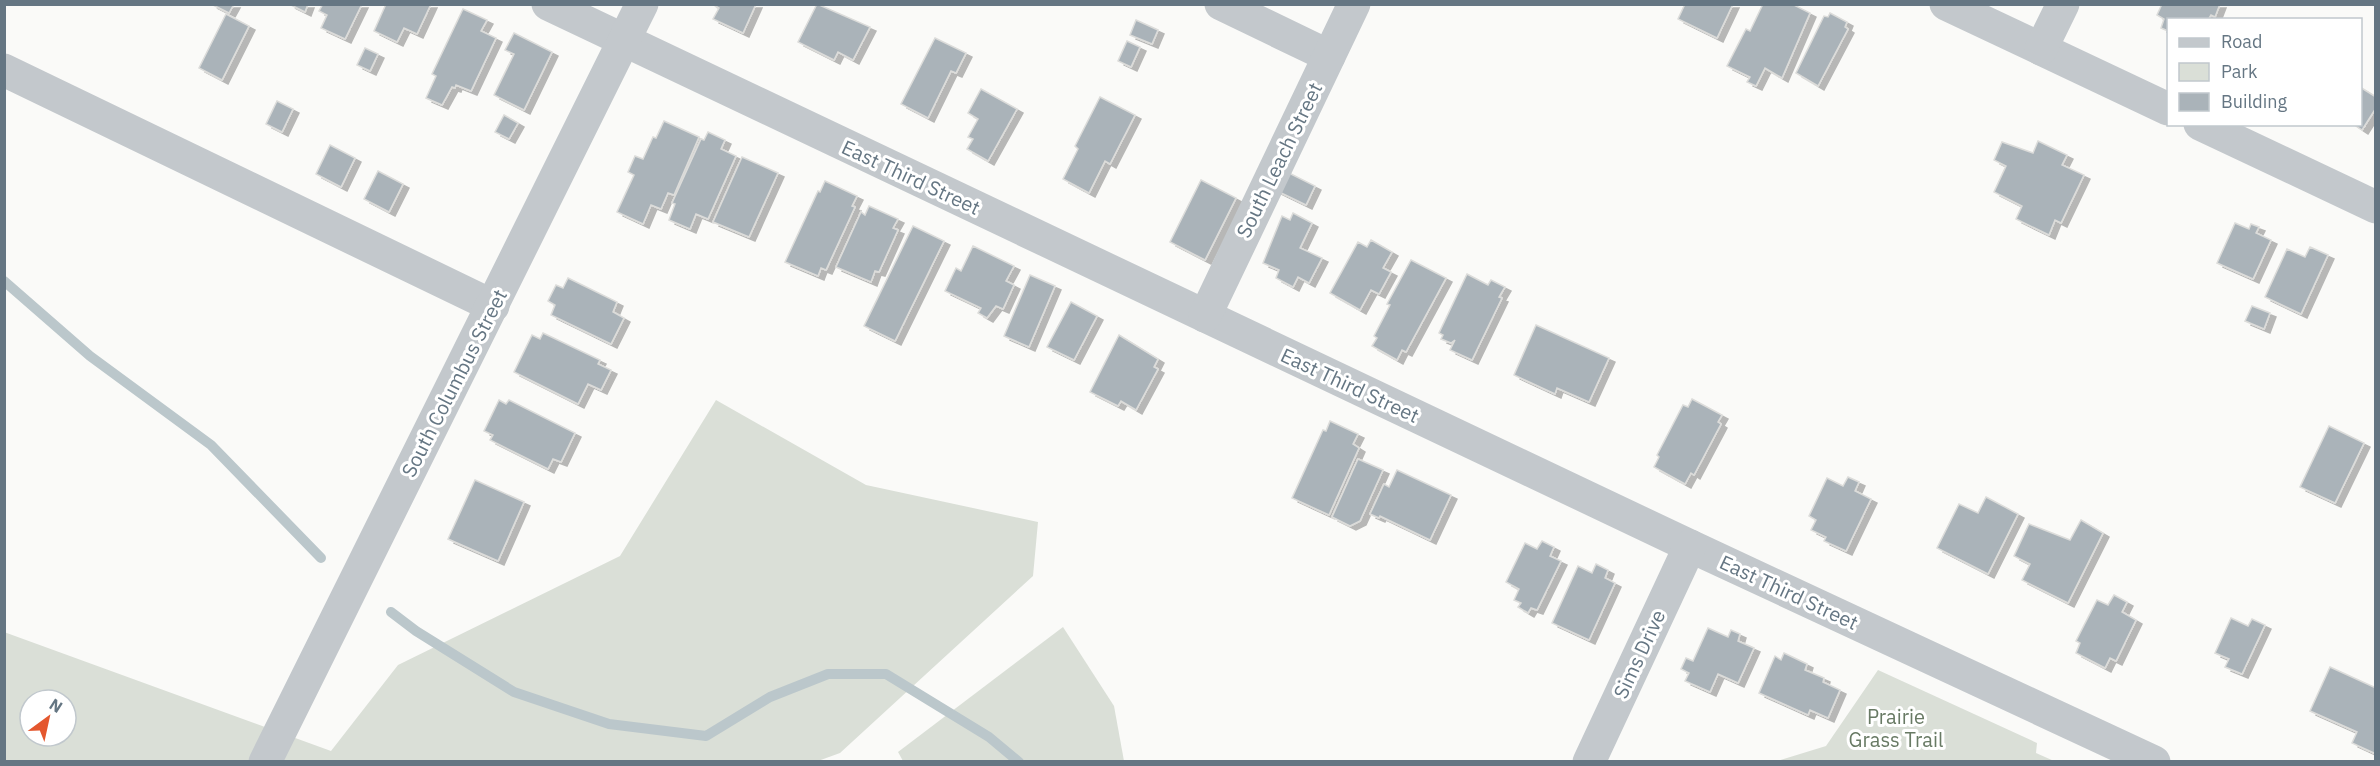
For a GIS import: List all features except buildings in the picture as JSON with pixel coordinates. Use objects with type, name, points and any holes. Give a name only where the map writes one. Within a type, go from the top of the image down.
[{"type":"street","name":"East Third Street","points":[[548,4],[1690,546],[2154,762]]},
{"type":"street","name":"South Columbus Street","points":[[265,762],[642,4]]},
{"type":"street","points":[[1221,4],[1329,56]]},
{"type":"street","name":"South Leach Street","points":[[1204,316],[1354,4]]},
{"type":"street","points":[[1946,4],[2167,108]]},
{"type":"street","points":[[2041,49],[2063,4]]},
{"type":"street","points":[[4,70],[493,306]]},
{"type":"street","points":[[2204,126],[2376,207]]},
{"type":"street","name":"Sims Drive","points":[[1589,762],[1690,546]]},
{"type":"green space","points":[[716,400],[866,485],[1038,522],[1033,576],[840,753],[818,761],[5,761],[4,632],[331,751],[398,665],[620,556]]},
{"type":"green space","points":[[1063,627],[1114,706],[1124,761],[903,761],[898,752]]},
{"type":"green space","name":"Prairie Grass Trail","points":[[1878,670],[2037,743],[2036,753],[2054,761],[1777,761],[1826,746]]},
{"type":"waterway","points":[[4,281],[90,356],[211,445],[321,558]]},
{"type":"waterway","points":[[391,612],[416,631],[514,692],[609,724],[706,736],[770,697],[828,674],[886,674],[989,737],[1019,762]]}]
